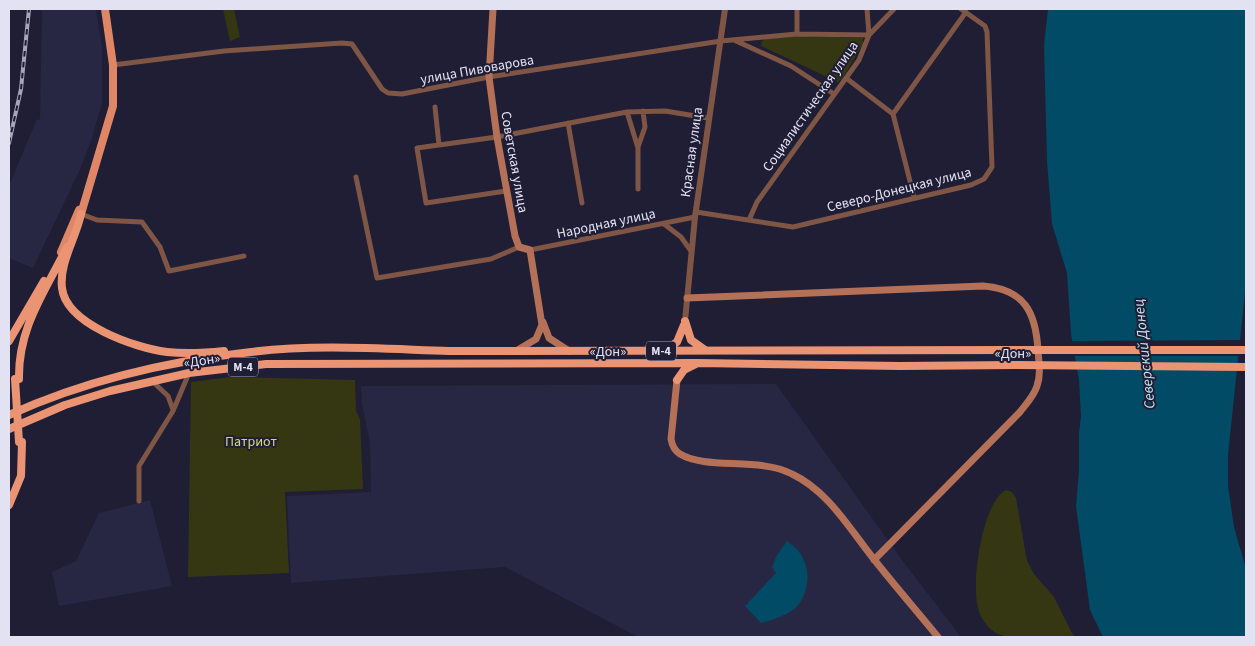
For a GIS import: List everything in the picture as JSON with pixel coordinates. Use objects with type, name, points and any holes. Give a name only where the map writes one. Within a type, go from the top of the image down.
[{"type":"highway","points":[[80,214],[64,267],[62,282],[66,302],[78,317],[92,325],[151,349],[191,353],[251,352]]},
{"type":"highway","points":[[17,379],[20,347],[26,328],[80,214]]},
{"type":"highway","points":[[9,340],[49,274]]},
{"type":"highway","points":[[9,505],[21,476],[17,346],[23,327],[49,274]]},
{"type":"highway","points":[[663,351],[680,338],[685,320]]},
{"type":"highway","points":[[685,320],[686,331],[691,340],[700,348],[709,352]]},
{"type":"highway","name":"«Дон»","points":[[9,415],[51,397],[105,380],[192,361],[251,352],[378,349],[516,352],[1246,350]]},
{"type":"highway","name":"«Дон»","points":[[9,429],[65,406],[110,391],[152,381],[189,373],[296,363],[698,363],[890,366],[1246,367]]},
{"type":"highway","points":[[662,363],[672,369],[677,380]]},
{"type":"highway","points":[[677,380],[684,370],[698,363]]},
{"type":"highway","points":[[9,498],[17,476],[20,442]]},
{"type":"main road","points":[[49,274],[80,214],[112,114],[114,65],[105,9]]},
{"type":"main road","name":"Советская улица","points":[[493,9],[489,77],[496,137],[514,236],[524,249],[542,319],[549,338],[569,351]]},
{"type":"main road","points":[[687,298],[983,286],[1002,288],[1025,303],[1034,320],[1038,338],[1040,375],[1035,391],[1020,412],[874,560]]},
{"type":"main road","points":[[516,352],[536,339],[542,319]]},
{"type":"main road","points":[[677,380],[671,439],[672,444],[680,454],[710,461],[772,466],[793,474],[822,495],[938,637]]},
{"type":"street","name":"Красная улица","points":[[685,320],[695,215],[725,9]]},
{"type":"street","points":[[797,9],[797,34]]},
{"type":"street","points":[[867,9],[869,35]]},
{"type":"street","name":"Социалистическая улица","points":[[749,220],[757,202],[866,48],[869,35],[894,9]]},
{"type":"street","points":[[893,114],[964,10]]},
{"type":"street","name":"Северо-Донецкая улица","points":[[695,215],[749,220],[793,227],[971,185],[984,179],[992,167],[986,27],[964,10]]},
{"type":"street","name":"улица Пивоварова","points":[[114,65],[224,50],[342,43],[352,44],[382,89],[388,93],[405,94],[489,77],[720,41],[797,34],[869,35]]},
{"type":"street","points":[[734,40],[791,66],[834,94]]},
{"type":"street","points":[[846,78],[893,114],[914,197]]},
{"type":"street","points":[[435,107],[439,145]]},
{"type":"street","points":[[638,148],[645,127],[643,111]]},
{"type":"street","points":[[506,191],[426,203],[416,148],[496,137],[627,112],[665,111],[708,118]]},
{"type":"street","points":[[627,112],[638,148],[638,189]]},
{"type":"street","points":[[568,122],[582,203]]},
{"type":"street","name":"Народная улица","points":[[356,177],[377,278],[664,224],[695,215]]},
{"type":"street","points":[[80,214],[97,220],[142,222],[160,247],[169,271],[244,256]]},
{"type":"street","points":[[664,224],[681,237],[692,252]]},
{"type":"street","points":[[139,501],[139,466],[173,411],[189,373]]},
{"type":"street","points":[[152,381],[168,396],[173,411]]},
{"type":"shaded area","points":[[42,9],[96,9],[102,47],[102,103],[81,167],[33,268],[9,258],[9,186],[37,119],[40,120]]},
{"type":"shaded area","points":[[776,384],[902,560],[961,637],[638,637],[505,567],[291,583],[287,496],[371,492],[370,442],[362,404],[361,386]]},
{"type":"shaded area","points":[[150,500],[172,586],[59,606],[52,572],[76,561],[99,513]]},
{"type":"green space","points":[[223,9],[234,9],[240,37],[230,41]]},
{"type":"green space","points":[[801,36],[863,38],[863,44],[842,79],[838,82],[761,46],[762,41],[766,39]]},
{"type":"green space","name":"Патриот","points":[[230,377],[355,380],[356,411],[360,419],[363,489],[285,492],[289,573],[188,577],[191,382]]},
{"type":"green space","points":[[1006,490],[1012,492],[1016,498],[1027,561],[1034,574],[1054,597],[1074,637],[1015,638],[1006,636],[991,630],[981,616],[976,596],[977,563],[980,544],[991,510],[998,497]]},
{"type":"water","name":"Северский Донец","points":[[1048,9],[1246,9],[1246,283],[1228,455],[1228,486],[1234,527],[1246,569],[1246,637],[1103,637],[1090,610],[1076,506],[1081,416],[1079,380],[1071,334],[1067,273],[1052,224],[1047,161],[1044,45]]},
{"type":"water","points":[[787,541],[804,561],[808,578],[807,587],[804,596],[796,608],[782,616],[761,623],[745,606],[776,573],[772,567],[776,557]]},
{"type":"pier","points":[[1243,340],[1241,356],[1073,356],[1070,341]]},
{"type":"railway","points":[[9,143],[21,89],[29,9]]}]
